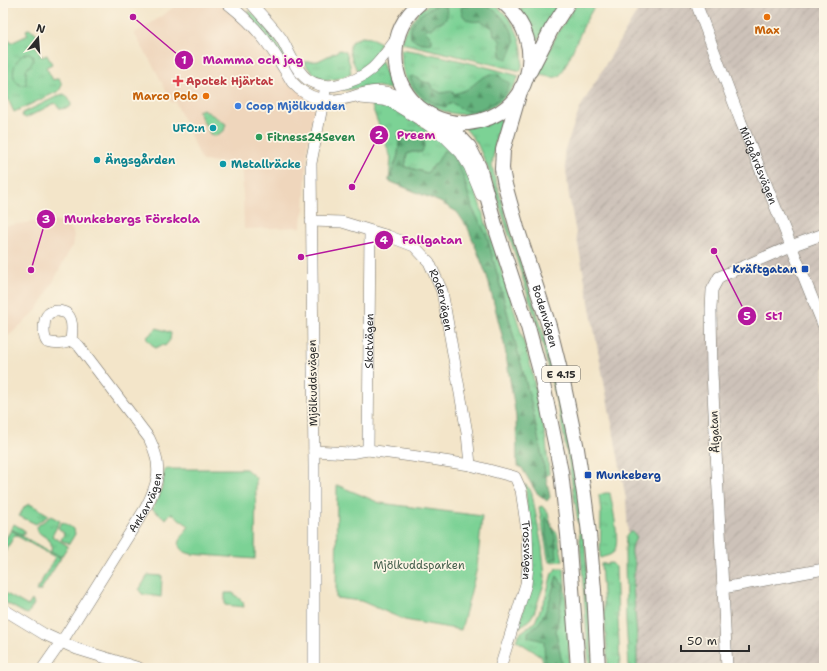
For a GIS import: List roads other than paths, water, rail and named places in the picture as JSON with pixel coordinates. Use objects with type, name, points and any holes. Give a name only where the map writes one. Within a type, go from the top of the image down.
[{"type":"main road","points":[[398,33],[403,3]]},
{"type":"main road","points":[[398,33],[408,15],[420,3]]},
{"type":"main road","points":[[504,3],[520,20],[528,38],[530,53],[529,66],[524,82]]},
{"type":"main road","points":[[428,114],[448,122],[462,123],[478,121],[500,112],[513,100],[539,55],[552,28],[568,3]]},
{"type":"main road","name":"Bodenvägen","points":[[398,33],[394,56],[396,72],[406,93],[415,104],[456,133],[474,155],[480,167],[497,232],[528,327],[541,375],[561,472],[568,535],[578,668]]},
{"type":"main road","name":"Bodenvägen","points":[[524,82],[503,150],[502,169],[504,185],[549,326],[563,382],[577,449],[590,547],[598,668]]},
{"type":"street","points":[[251,3],[281,39],[302,74],[312,82],[326,86],[349,83],[364,75],[378,63],[398,33]]},
{"type":"street","name":"Midgårdsvägen","points":[[696,3],[741,122],[824,327]]},
{"type":"street","points":[[232,5],[264,39],[296,86],[308,95],[331,101],[370,92],[385,93],[405,99],[428,114]]},
{"type":"street","name":"Mjölkuddsvägen","points":[[314,668],[314,451],[311,221],[312,156],[326,86]]},
{"type":"street","points":[[352,97],[391,102],[429,125],[450,141],[461,153],[469,166],[497,232]]},
{"type":"street","name":"Rodervägen","points":[[311,221],[342,222],[388,236],[414,246],[429,262],[442,291],[464,418],[470,465]]},
{"type":"street","name":"Skotvägen","points":[[368,450],[370,231]]},
{"type":"street","points":[[791,246],[824,234]]},
{"type":"street","name":"Ålgatan","points":[[727,668],[712,373],[712,290],[719,277],[791,246]]},
{"type":"street","name":"Ankarvägen","points":[[43,668],[62,642],[145,509],[156,488],[158,478],[156,454],[149,438],[79,346],[70,340]]},
{"type":"street","points":[[314,451],[350,453],[368,450],[470,465]]},
{"type":"street","name":"Trossvägen","points":[[470,465],[515,477],[521,490],[527,531],[528,566],[526,584],[500,668]]},
{"type":"street","points":[[723,588],[824,569]]},
{"type":"street","points":[[3,609],[44,634],[77,649],[139,668]]},
{"type":"place","name":"Mamma och jag","points":[[133,17]]},
{"type":"place","name":"Max","points":[[767,17]]},
{"type":"place","name":"Apotek Hjärtat","points":[[178,81]]},
{"type":"place","name":"Marco Polo","points":[[206,96]]},
{"type":"place","name":"Coop Mjölkudden","points":[[238,106]]},
{"type":"place","name":"UFO:n","points":[[213,128]]},
{"type":"place","name":"Fitness24Seven","points":[[259,137]]},
{"type":"place","name":"Ängsgården","points":[[97,160]]},
{"type":"place","name":"Metallräcke","points":[[223,164]]},
{"type":"place","name":"Preem","points":[[352,187]]},
{"type":"place","name":"St1","points":[[714,251]]},
{"type":"place","name":"Fallgatan","points":[[301,257]]},
{"type":"place","name":"Kräftgatan","points":[[805,269]]},
{"type":"place","name":"Munkebergs Förskola","points":[[31,270]]},
{"type":"place","name":"Munkeberg","points":[[588,475]]},
{"type":"park label","name":"Mjölkuddsparken","points":[[419,565]]}]
